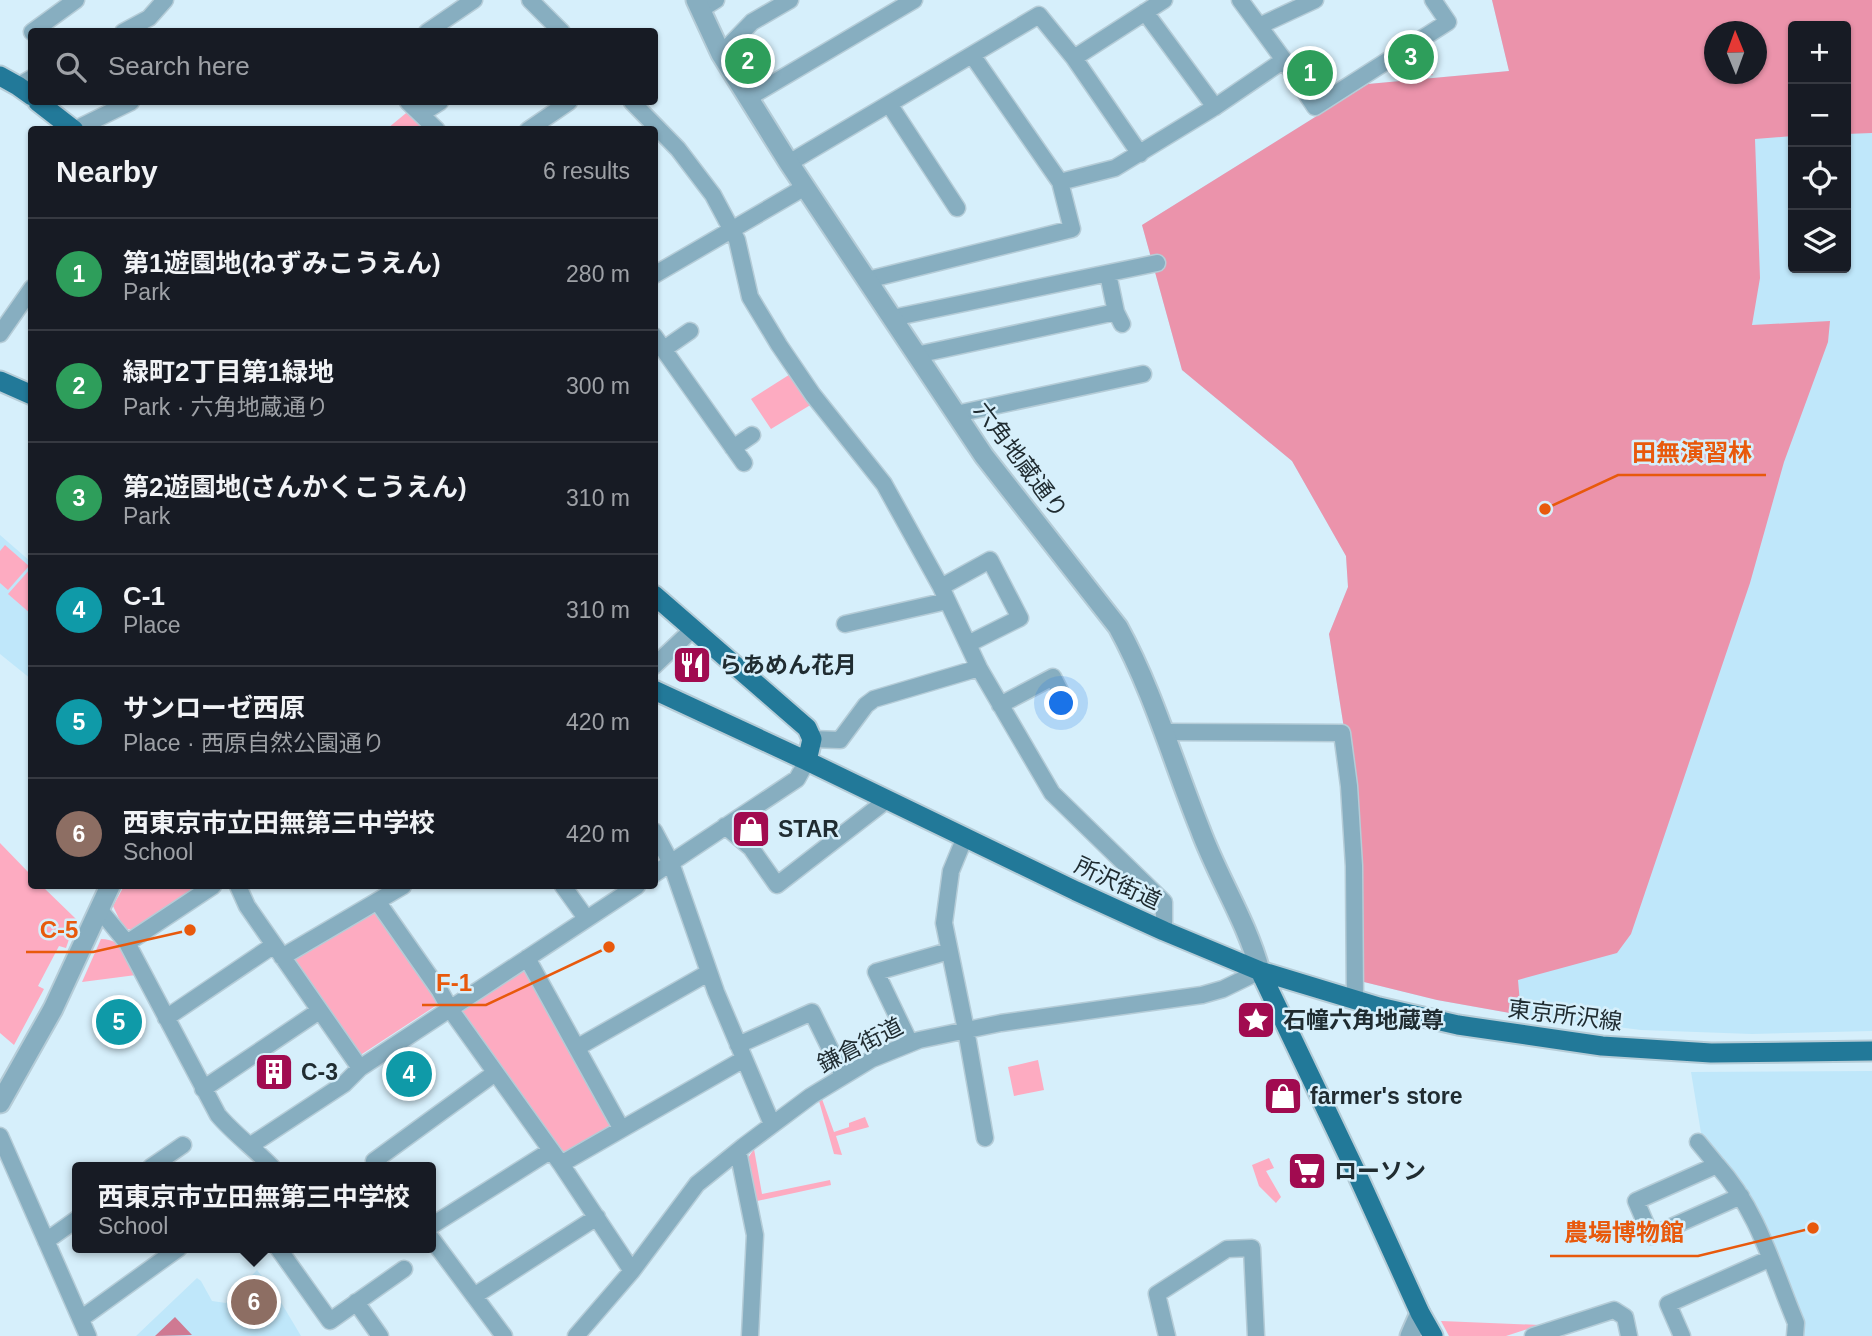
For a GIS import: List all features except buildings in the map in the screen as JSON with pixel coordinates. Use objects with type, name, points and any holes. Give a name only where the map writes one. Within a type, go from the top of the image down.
[{"type":"main road","points":[[0,76],[27,87]]},
{"type":"main road","points":[[42,105],[69,126]]},
{"type":"main road","points":[[0,381],[28,394]]},
{"type":"main road","points":[[658,598],[807,728],[812,739],[807,761],[658,692]]},
{"type":"main road","name":"所沢街道","points":[[807,761],[1076,891],[1260,971]]},
{"type":"main road","points":[[1260,971],[1420,1314],[1433,1336]]},
{"type":"main road","name":"東京所沢線","points":[[1260,971],[1355,1001],[1458,1025],[1602,1046],[1711,1053],[1872,1051]]},
{"type":"street","points":[[38,28],[76,0]]},
{"type":"street","points":[[130,28],[149,18],[165,0]]},
{"type":"street","points":[[433,28],[474,0]]},
{"type":"street","points":[[530,0],[554,28]]},
{"type":"street","points":[[721,54],[752,23],[790,0]]},
{"type":"street","points":[[748,98],[914,0]]},
{"type":"street","points":[[1073,58],[1164,0]]},
{"type":"street","points":[[1240,0],[1315,107],[1448,22],[1433,0]]},
{"type":"street","points":[[1259,26],[1315,0]]},
{"type":"street","name":"六角地蔵通り","points":[[704,3],[721,54],[789,163],[916,355],[984,456],[1118,627],[1134,657],[1200,832],[1254,947],[1260,971]]},
{"type":"street","points":[[1145,12],[1214,107]]},
{"type":"street","points":[[789,163],[1039,15],[1073,58],[1140,154]]},
{"type":"street","points":[[867,280],[1072,229],[1060,182],[972,55]]},
{"type":"street","points":[[1060,182],[1115,168],[1284,60]]},
{"type":"street","points":[[889,104],[957,208]]},
{"type":"street","points":[[82,126],[125,105]]},
{"type":"street","points":[[411,105],[433,126]]},
{"type":"street","points":[[421,114],[435,105]]},
{"type":"street","points":[[533,126],[564,105]]},
{"type":"street","points":[[634,105],[649,126]]},
{"type":"street","points":[[661,142],[713,195],[737,240],[750,297],[813,395],[884,484],[944,594],[979,668],[1052,793],[1164,902],[1164,931]]},
{"type":"street","points":[[658,273],[805,187]]},
{"type":"street","points":[[892,318],[1157,263]]},
{"type":"street","points":[[916,355],[1119,318],[1108,274]]},
{"type":"street","points":[[0,334],[28,294]]},
{"type":"street","points":[[690,331],[659,343],[744,463]]},
{"type":"street","points":[[956,414],[1143,374]]},
{"type":"street","points":[[733,448],[752,435]]},
{"type":"street","points":[[845,624],[944,594],[990,560],[1020,618],[968,644]]},
{"type":"street","points":[[658,662],[693,629]]},
{"type":"street","points":[[812,739],[840,740],[866,705],[874,699],[979,668]]},
{"type":"street","points":[[1000,705],[1053,677],[1068,705]]},
{"type":"street","points":[[1164,732],[1342,733],[1354,866],[1355,1001]]},
{"type":"street","points":[[658,871],[797,779],[807,761]]},
{"type":"street","points":[[725,826],[751,848],[777,885],[887,800]]},
{"type":"street","points":[[965,837],[951,871],[944,923],[985,1138]]},
{"type":"street","points":[[658,839],[671,863],[708,973],[772,1124]]},
{"type":"street","points":[[0,1103],[53,1009],[109,889]]},
{"type":"street","points":[[127,943],[208,889]]},
{"type":"street","points":[[241,889],[247,906],[360,1068]]},
{"type":"street","points":[[166,1018],[278,951],[398,889]]},
{"type":"street","points":[[565,889],[586,918]]},
{"type":"street","points":[[251,1145],[344,1084],[360,1068],[632,889]]},
{"type":"street","points":[[377,901],[561,1164],[632,1271]]},
{"type":"street","points":[[99,909],[127,943],[218,1115],[267,1162]]},
{"type":"street","points":[[910,1043],[876,972],[949,951]]},
{"type":"street","points":[[527,958],[621,1128]]},
{"type":"street","name":"鎌倉街道","points":[[576,1336],[632,1271],[697,1184],[772,1124],[843,1075],[872,1059],[910,1043],[1001,1023],[1202,995],[1223,989],[1260,971]]},
{"type":"street","points":[[578,1047],[708,973]]},
{"type":"street","points":[[203,1089],[319,1011]]},
{"type":"street","points":[[561,1164],[741,1052],[812,1012],[843,1075]]},
{"type":"street","points":[[376,1162],[495,1073]]},
{"type":"street","points":[[0,1136],[88,1336]]},
{"type":"street","points":[[1698,1142],[1735,1185],[1758,1225],[1796,1323],[1796,1336]]},
{"type":"street","points":[[158,1162],[183,1144]]},
{"type":"street","points":[[436,1223],[550,1151]]},
{"type":"street","points":[[738,1151],[755,1235],[750,1336]]},
{"type":"street","points":[[1717,1165],[1636,1201],[1651,1236],[1741,1196]]},
{"type":"street","points":[[474,1296],[597,1217]]},
{"type":"street","points":[[46,1241],[72,1223]]},
{"type":"street","points":[[436,1245],[505,1336]]},
{"type":"street","points":[[1167,1336],[1157,1294],[1227,1249],[1252,1248],[1256,1336]]},
{"type":"street","points":[[82,1318],[172,1253]]},
{"type":"street","points":[[282,1253],[330,1321],[404,1269]]},
{"type":"street","points":[[1682,1336],[1668,1304],[1769,1259]]},
{"type":"street","points":[[356,1302],[380,1336]]},
{"type":"street","points":[[1533,1336],[1614,1310],[1625,1317],[1629,1336]]},
{"type":"street","points":[[1410,1336],[1420,1314]]},
{"type":"shaded area","points":[[1492,0],[1872,0],[1872,1031],[1752,1034],[1641,1030],[1521,1015],[1437,1000],[1364,982],[1350,766],[1329,634],[1348,587],[1346,556],[1292,461],[1182,370],[1142,225],[1368,84],[1509,71]]},
{"type":"shaded area","points":[[1492,0],[1872,0],[1872,133],[1851,134],[1851,21],[1788,21],[1788,136],[1755,139],[1760,278],[1752,325],[1830,321],[1828,342],[1784,462],[1750,583],[1631,934],[1617,953],[1518,980],[1521,1015],[1437,1000],[1364,982],[1350,766],[1329,634],[1348,587],[1346,556],[1292,461],[1182,370],[1142,225],[1368,84],[1509,71]]},
{"type":"shaded area","points":[[745,32],[771,77],[752,89],[724,46]]},
{"type":"shaded area","points":[[1315,48],[1326,84],[1344,85],[1315,102],[1290,61]]},
{"type":"shaded area","points":[[1416,48],[1433,75],[1397,80],[1385,66]]},
{"type":"shaded area","points":[[411,109],[429,126],[390,126]]},
{"type":"shaded area","points":[[792,373],[812,404],[771,429],[751,399]]},
{"type":"shaded area","points":[[0,535],[28,559],[28,677],[0,654]]},
{"type":"shaded area","points":[[5,545],[28,565],[8,590],[0,583],[0,551]]},
{"type":"shaded area","points":[[28,571],[28,611],[8,594]]},
{"type":"shaded area","points":[[0,843],[28,872],[28,889],[45,889],[76,919],[66,948],[59,946],[38,986],[44,989],[14,1045],[0,1033]]},
{"type":"shaded area","points":[[122,889],[198,889],[138,930],[124,929],[113,906]]},
{"type":"shaded area","points":[[375,906],[440,1003],[359,1056],[291,954]]},
{"type":"shaded area","points":[[101,939],[120,946],[136,975],[82,982]]},
{"type":"shaded area","points":[[527,968],[617,1127],[562,1157],[460,1013]]},
{"type":"shaded area","points":[[1038,1060],[1044,1090],[1014,1096],[1008,1067]]},
{"type":"shaded area","points":[[1872,1071],[1872,1336],[1800,1336],[1763,1222],[1740,1182],[1702,1139],[1691,1072]]},
{"type":"shaded area","points":[[822,1099],[834,1132],[865,1117],[869,1127],[836,1136],[842,1155],[834,1154],[819,1101]]},
{"type":"shaded area","points":[[754,1149],[762,1194],[830,1180],[831,1185],[757,1201],[748,1158]]},
{"type":"shaded area","points":[[1269,1158],[1274,1168],[1266,1171],[1281,1197],[1276,1203],[1259,1186],[1252,1165]]},
{"type":"shaded area","points":[[257,1270],[276,1294],[301,1336],[136,1336],[197,1278],[212,1301],[226,1303]]},
{"type":"shaded area","points":[[175,1317],[192,1335],[155,1336]]},
{"type":"shaded area","points":[[1441,1321],[1540,1325],[1506,1336],[1449,1336]]},
{"type":"place","name":"第2遊園地(さんかくこうえん)","points":[[1411,57]]},
{"type":"place","name":"緑町2丁目第1緑地","points":[[748,61]]},
{"type":"place","name":"第1遊園地(ねずみこうえん)","points":[[1310,73]]},
{"type":"place","name":"田無演習林","points":[[1545,509]]},
{"type":"place","name":"らあめん花月","points":[[692,665]]},
{"type":"place","name":"STAR","points":[[751,829]]},
{"type":"place","name":"C-5","points":[[190,930]]},
{"type":"place","name":"F-1","points":[[609,947]]},
{"type":"place","name":"石幢六角地蔵尊","points":[[1256,1020]]},
{"type":"place","name":"サンローゼ西原","points":[[119,1022]]},
{"type":"place","name":"C-3","points":[[274,1072]]},
{"type":"place","name":"C-1","points":[[409,1074]]},
{"type":"place","name":"farmer's store","points":[[1283,1096]]},
{"type":"place","name":"ローソン","points":[[1307,1171]]},
{"type":"place","name":"農場博物館","points":[[1813,1228]]},
{"type":"place","name":"西東京市立田無第三中学校","points":[[254,1302]]}]
